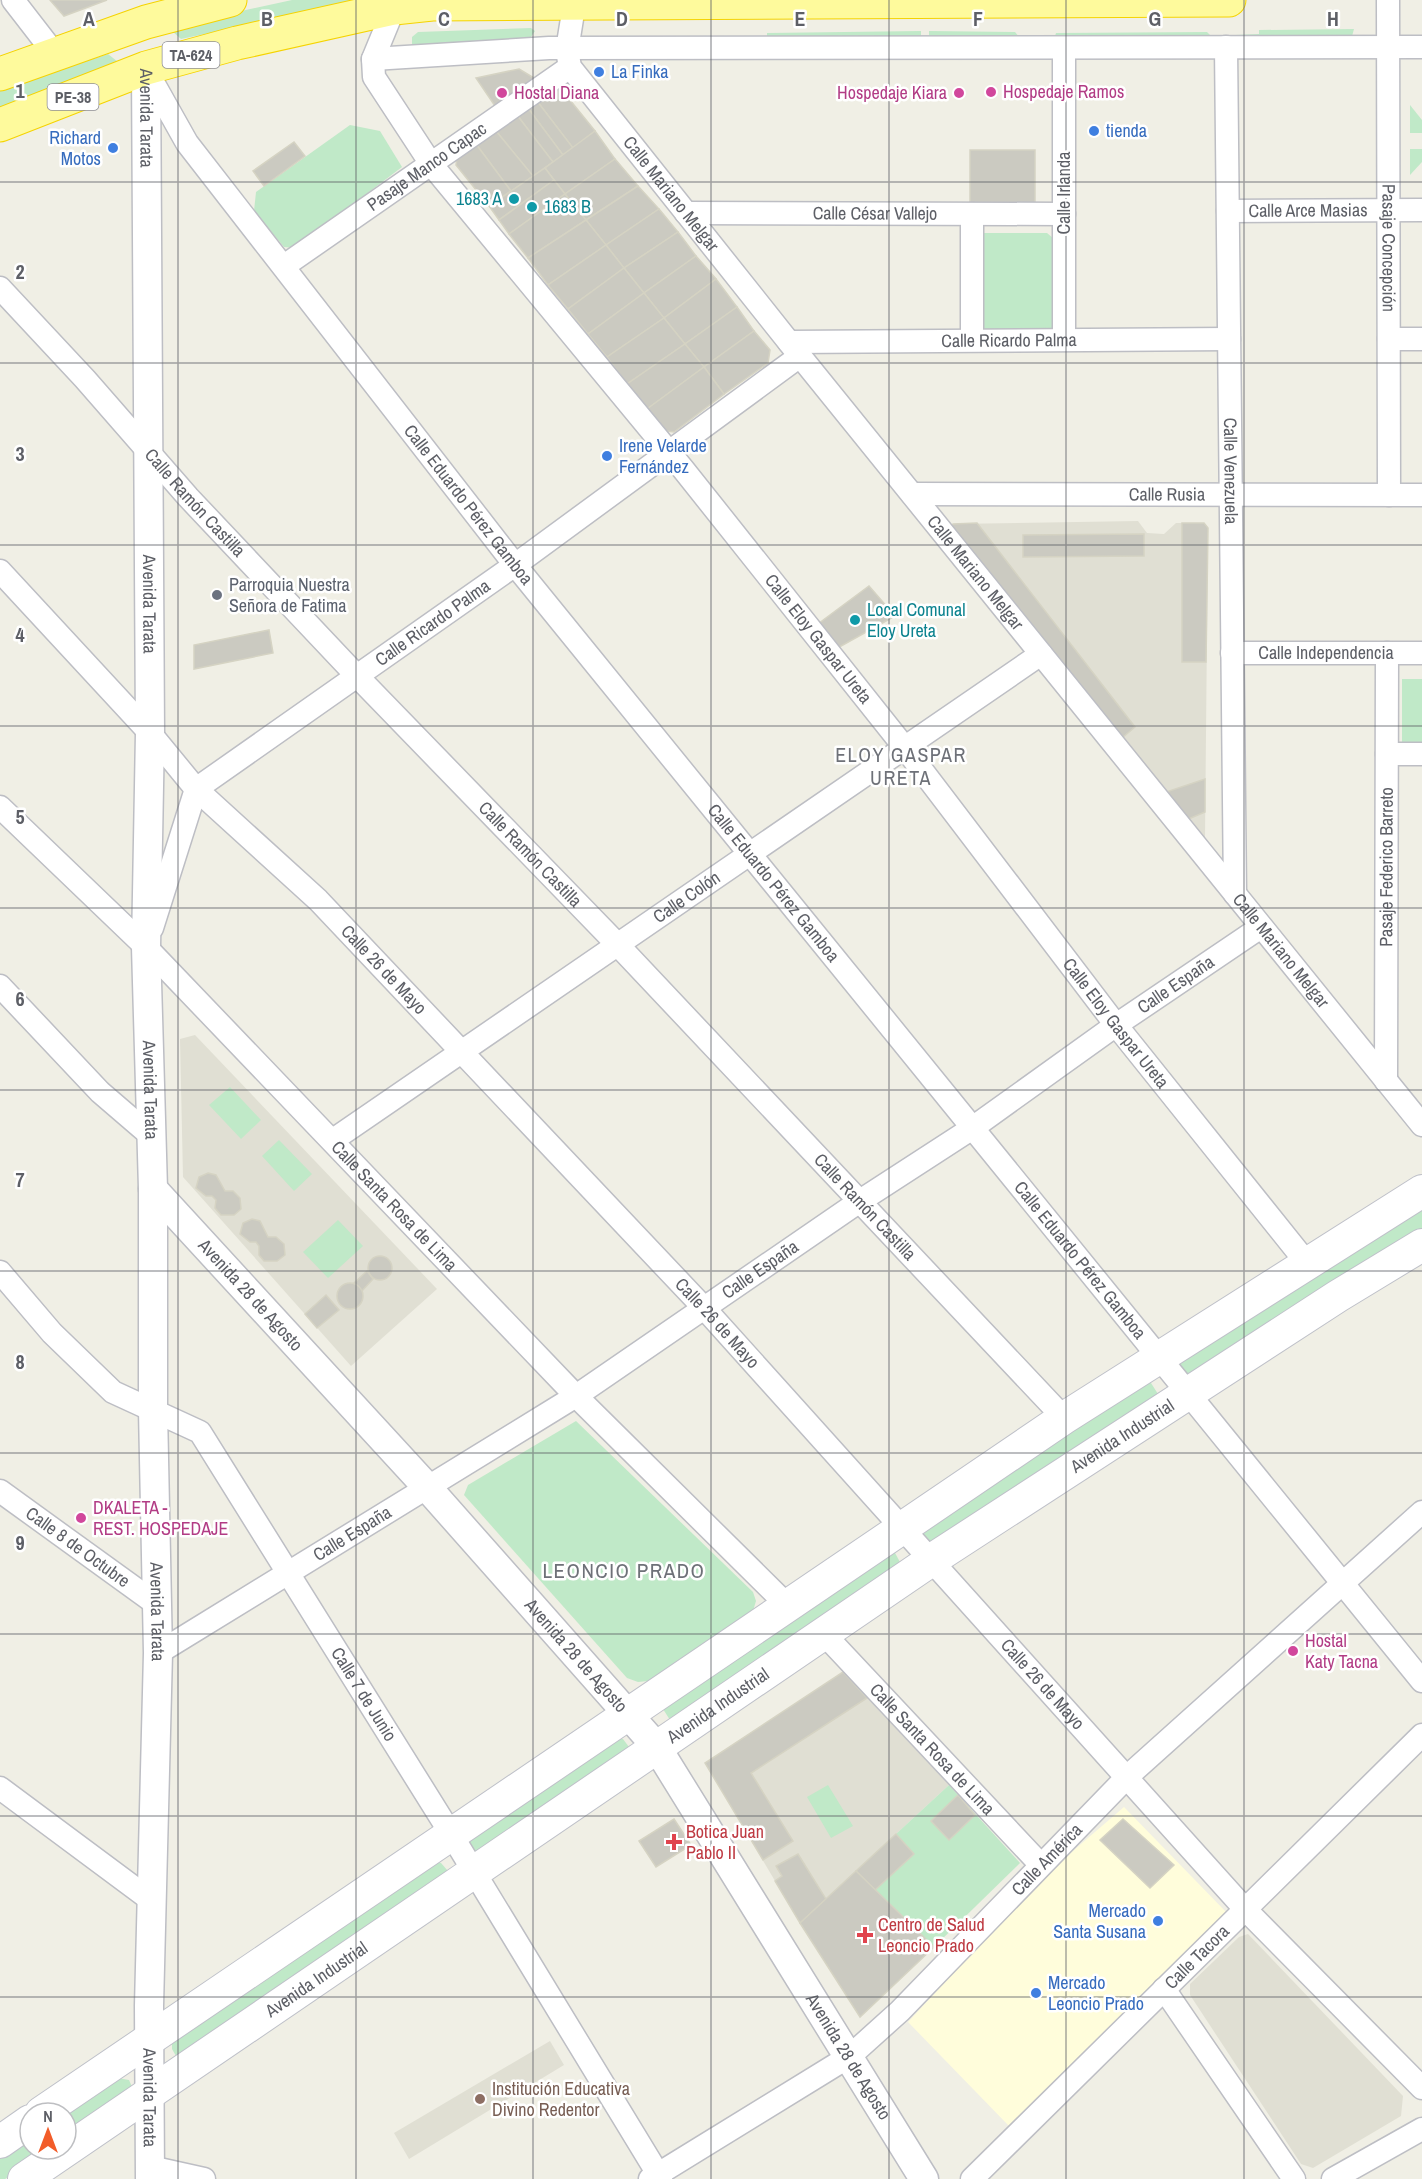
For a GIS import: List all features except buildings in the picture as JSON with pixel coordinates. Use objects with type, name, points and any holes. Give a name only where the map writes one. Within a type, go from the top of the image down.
[{"type":"highway","name":"TA-624","points":[[146,11],[230,0]]},
{"type":"highway","name":"TA-624","points":[[146,68],[395,4],[433,2],[1229,0]]},
{"type":"highway","name":"PE-38","points":[[0,74],[54,53],[146,11]]},
{"type":"highway","name":"Avenida Tarata","points":[[146,11],[146,68]]},
{"type":"highway","name":"PE-38","points":[[0,125],[146,68]]},
{"type":"main road","points":[[58,2101],[149,2037],[1064,1418],[1306,1262],[1422,1191]]},
{"type":"main road","name":"Avenida Industrial","points":[[24,2179],[472,1871],[930,1561],[1338,1296],[1422,1245]]},
{"type":"main road","points":[[0,2142],[18,2129]]},
{"type":"street","points":[[13,0],[54,53]]},
{"type":"street","name":"Pasaje Concepción","points":[[1388,0],[1389,495]]},
{"type":"street","points":[[569,58],[575,2]]},
{"type":"street","points":[[395,4],[373,59],[549,48],[569,58],[1064,48],[1422,46]]},
{"type":"street","name":"Calle Venezuela","points":[[1226,47],[1235,894]]},
{"type":"street","name":"Calle Irlanda","points":[[1064,48],[1064,339]]},
{"type":"street","name":"Pasaje Manco Capac","points":[[284,266],[431,164],[569,58]]},
{"type":"street","name":"Calle Mariano Melgar","points":[[569,58],[686,213],[1422,1125]]},
{"type":"street","name":"Calle Eloy Gaspar Ureta","points":[[373,59],[374,77],[380,88],[431,164],[669,452],[905,748],[1116,1025],[1306,1262]]},
{"type":"street","name":"Calle Eduardo Pérez Gamboa","points":[[146,68],[187,143],[515,565],[1157,1358],[1422,1681]]},
{"type":"street","name":"Avenida Tarata","points":[[146,68],[150,733],[146,947],[153,1189],[155,1604],[158,1653],[149,2037],[150,2173]]},
{"type":"street","name":"Calle Arce Masias","points":[[1228,211],[1422,210]]},
{"type":"street","name":"Calle César Vallejo","points":[[686,213],[1064,214]]},
{"type":"street","points":[[972,214],[972,339]]},
{"type":"street","name":"Calle Ramón Castilla","points":[[0,288],[85,379],[149,454],[357,676],[617,944],[1064,1418]]},
{"type":"street","name":"Calle Ricardo Palma","points":[[196,789],[515,565],[669,452],[795,349],[972,339],[1229,339]]},
{"type":"street","points":[[1389,339],[1422,339]]},
{"type":"street","name":"Calle Rusia","points":[[912,494],[1422,495]]},
{"type":"street","name":"Calle 26 de Mayo","points":[[0,571],[150,733],[196,789],[318,900],[460,1053],[705,1309],[930,1561],[1128,1776],[1244,1908],[1422,2088]]},
{"type":"street","name":"Calle Independencia","points":[[1232,653],[1422,652]]},
{"type":"street","name":"Pasaje Federico Barreto","points":[[1386,1081],[1387,653]]},
{"type":"street","name":"Calle Colón","points":[[333,1140],[1041,654]]},
{"type":"street","points":[[1387,754],[1422,754]]},
{"type":"street","points":[[146,947],[196,789]]},
{"type":"street","name":"Calle Santa Rosa de Lima","points":[[0,807],[146,947],[576,1396],[787,1605]]},
{"type":"street","name":"Calle España","points":[[158,1653],[426,1486],[576,1396],[860,1201],[971,1129],[1116,1025],[1261,927]]},
{"type":"street","points":[[0,986],[100,1092],[150,1135]]},
{"type":"street","name":"Avenida 28 de Agosto","points":[[153,1189],[426,1486],[656,1746],[850,2056],[924,2179]]},
{"type":"street","name":"Calle 7 de Junio","points":[[0,1272],[52,1333],[113,1392],[200,1432],[451,1834],[656,2177]]},
{"type":"street","name":"Calle 8 de Octubre","points":[[0,1491],[155,1604]]},
{"type":"street","name":"Calle América","points":[[656,2177],[850,2056],[900,2011],[1040,1864],[1128,1776],[1422,1512]]},
{"type":"street","name":"Calle Santa Rosa de Lima","points":[[824,1634],[1040,1864]]},
{"type":"street","name":"Calle Tacora","points":[[972,2179],[1244,1908],[1422,1735]]},
{"type":"street","points":[[0,1788],[152,1901]]},
{"type":"street","points":[[1164,1989],[1294,2179]]},
{"type":"street","points":[[1333,2179],[1422,2129]]},
{"type":"street","points":[[150,2173],[204,2179]]},
{"type":"shaded area","points":[[1138,521],[1147,533],[1164,534],[1176,523],[1204,523],[1208,528],[1205,838],[1193,841],[947,534],[953,524]]},
{"type":"shaded area","points":[[195,1035],[437,1289],[351,1366],[183,1177],[180,1039]]},
{"type":"shaded area","points":[[843,1672],[949,1785],[800,1923],[705,1763]]},
{"type":"shaded area","points":[[1124,1807],[1228,1914],[1009,2126],[908,2022],[1045,1875]]},
{"type":"shaded area","points":[[1248,1934],[1403,2096],[1401,2116],[1313,2168],[1301,2164],[1190,1995],[1190,1984],[1239,1937]]},
{"type":"shaded area","name":"Institución Educativa Divino Redentor","points":[[550,2041],[564,2065],[409,2159],[394,2133]]},
{"type":"green space","points":[[292,0],[367,0],[181,39],[172,31],[173,26]]},
{"type":"green space","points":[[531,28],[535,31],[531,37],[418,48],[412,44],[412,37],[418,32]]},
{"type":"green space","points":[[1354,29],[1351,40],[1235,40],[1235,35],[1259,34],[1259,30]]},
{"type":"green space","points":[[921,31],[921,40],[767,41],[767,33]]},
{"type":"green space","points":[[929,31],[1015,32],[1021,39],[929,40]]},
{"type":"green space","points":[[1207,32],[1212,37],[1054,39],[1056,33]]},
{"type":"green space","points":[[108,54],[118,62],[0,110],[0,90]]},
{"type":"green space","points":[[1410,105],[1422,120],[1422,133],[1410,133]]},
{"type":"green space","points":[[350,125],[380,131],[402,167],[295,248],[284,247],[254,211],[256,192]]},
{"type":"green space","points":[[1410,149],[1422,149],[1422,162],[1410,175]]},
{"type":"green space","points":[[983,233],[1047,233],[1053,238],[1055,328],[1047,334],[990,335],[979,324]]},
{"type":"green space","points":[[1402,679],[1422,679],[1422,746],[1402,745]]},
{"type":"green space","points":[[230,1087],[261,1120],[241,1139],[209,1105]]},
{"type":"green space","points":[[279,1140],[312,1174],[294,1191],[262,1156]]},
{"type":"green space","points":[[1422,1209],[1422,1231],[1187,1379],[1180,1367],[1181,1360]]},
{"type":"green space","points":[[338,1220],[363,1246],[328,1278],[303,1252]]},
{"type":"green space","points":[[1151,1383],[1158,1394],[1155,1401],[929,1545],[923,1536],[928,1524],[1143,1384]]},
{"type":"green space","name":"LEONCIO PRADO","points":[[576,1421],[753,1592],[756,1601],[753,1611],[648,1681],[638,1682],[627,1678],[464,1495],[468,1485]]},
{"type":"green space","points":[[887,1552],[895,1553],[900,1562],[898,1570],[670,1720],[663,1709]]},
{"type":"green space","points":[[614,1737],[623,1739],[629,1747],[628,1754],[479,1856],[472,1854],[467,1837]]},
{"type":"green space","points":[[828,1785],[853,1826],[831,1838],[807,1797]]},
{"type":"green space","points":[[949,1785],[1020,1863],[934,1947],[856,1871]]},
{"type":"green space","points":[[434,1861],[441,1863],[448,1871],[184,2055],[176,2056],[172,2049],[172,2040]]},
{"type":"green space","points":[[118,2078],[129,2080],[132,2087],[78,2129],[78,2105]]},
{"type":"green space","points":[[18,2144],[18,2161],[31,2161],[5,2179],[0,2179],[0,2156]]},
{"type":"place","name":"La Finka","points":[[599,72]]},
{"type":"place","name":"Hospedaje Ramos","points":[[991,92]]},
{"type":"place","name":"Hostal Diana","points":[[502,93]]},
{"type":"place","name":"Hospedaje Kiara","points":[[959,93]]},
{"type":"place","name":"tienda","points":[[1094,131]]},
{"type":"place","name":"Richard Motos","points":[[113,148]]},
{"type":"place","name":"1683 A","points":[[514,199]]},
{"type":"place","name":"1683 B","points":[[532,207]]},
{"type":"place","name":"Irene Velarde Fernández","points":[[607,456]]},
{"type":"place","name":"Parroquia Nuestra Señora de Fatima","points":[[217,595]]},
{"type":"place","name":"Local Comunal Eloy Ureta","points":[[855,620]]},
{"type":"place","name":"DKALETA - REST. HOSPEDAJE","points":[[81,1518]]},
{"type":"place","name":"Hostal Katy Tacna","points":[[1293,1651]]},
{"type":"place","name":"Botica Juan Pablo II","points":[[674,1842]]},
{"type":"place","name":"Mercado Santa Susana","points":[[1158,1921]]},
{"type":"place","name":"Centro de Salud Leoncio Prado","points":[[865,1935]]},
{"type":"place","name":"Mercado Leoncio Prado","points":[[1036,1993]]},
{"type":"place","name":"Institución Educativa Divino Redentor","points":[[480,2099]]},
{"type":"district","name":"ELOY GASPAR URETA","points":[[901,766]]},
{"type":"district","name":"LEONCIO PRADO","points":[[624,1571]]}]
